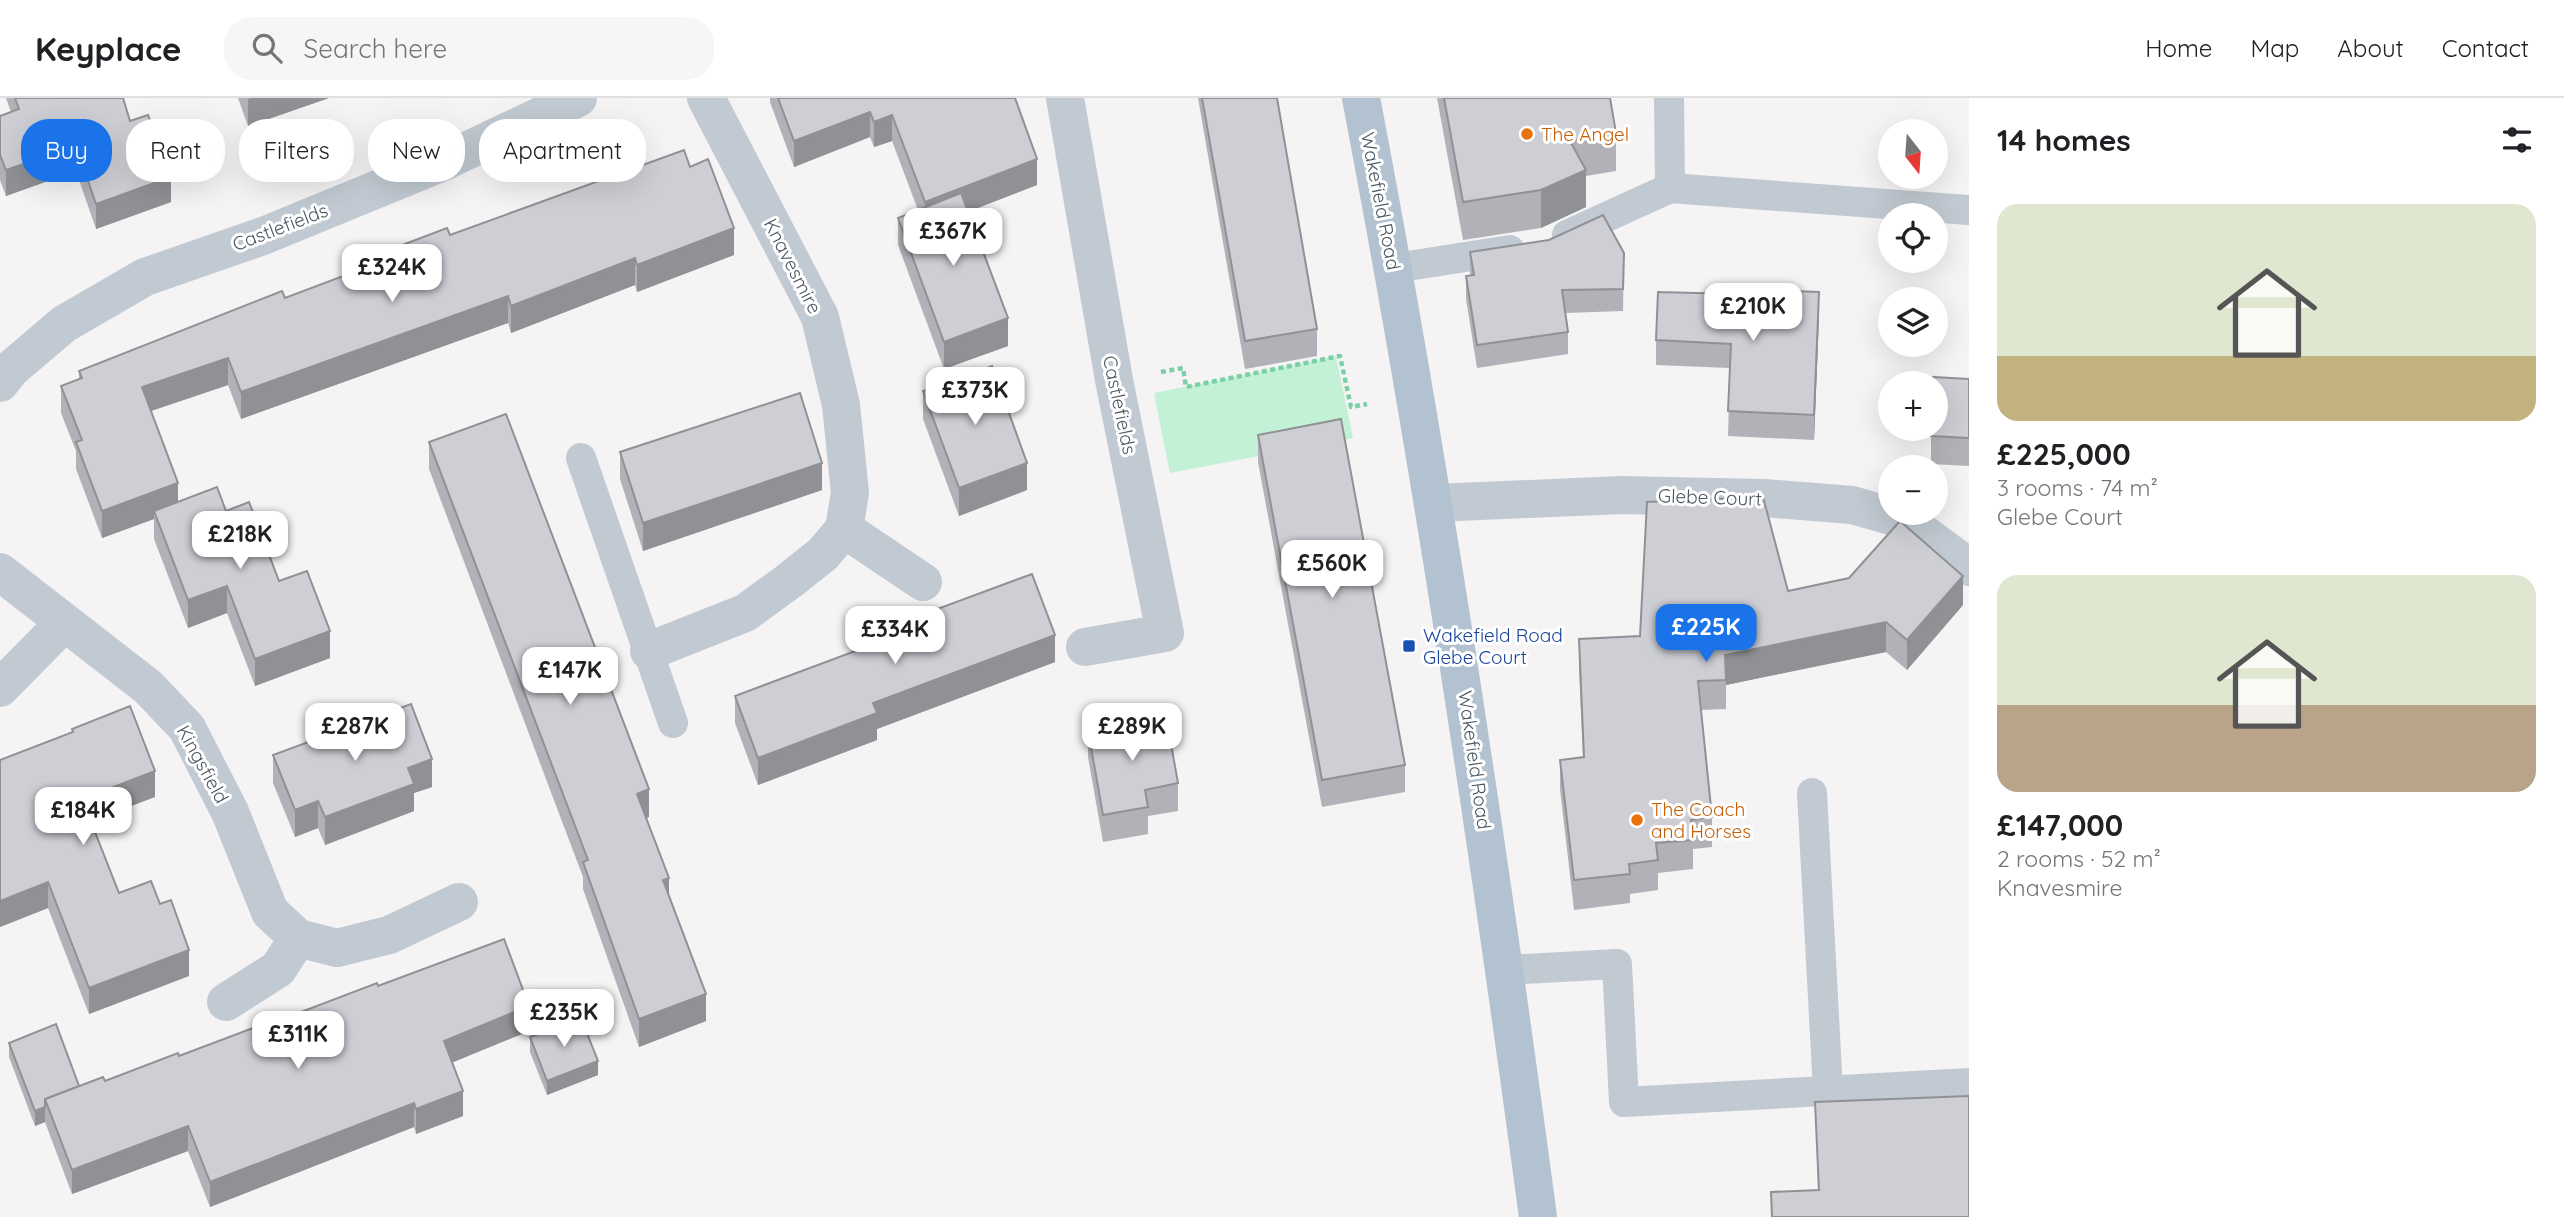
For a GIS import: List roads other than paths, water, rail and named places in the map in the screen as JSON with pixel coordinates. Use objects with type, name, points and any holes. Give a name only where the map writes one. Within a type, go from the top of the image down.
[{"type":"main road","name":"Wakefield Road","points":[[1362,98],[1395,268],[1434,503],[1505,970],[1538,1217]]},
{"type":"street","name":"Castlefields","points":[[0,383],[11,369],[64,324],[145,277],[263,236],[441,163],[578,98]]},
{"type":"street","name":"Knavesmire","points":[[706,98],[820,317],[841,405],[847,451],[850,493],[844,529]]},
{"type":"street","name":"Castlefields","points":[[1065,98],[1114,380],[1165,633],[1085,647]]},
{"type":"street","name":"Glebe Court","points":[[1434,503],[1622,495],[1763,498],[1852,505],[1905,520],[1969,567]]},
{"type":"street","points":[[649,651],[745,613],[823,554],[844,529],[923,582]]},
{"type":"street","points":[[0,572],[63,624],[0,688]]},
{"type":"street","name":"Kingsfield","points":[[63,624],[148,687],[187,728],[230,812],[270,912],[298,938],[337,948],[389,935],[459,902]]},
{"type":"street","points":[[226,1002],[278,969],[298,938]]},
{"type":"lane","points":[[1669,98],[1670,188]]},
{"type":"lane","points":[[1395,268],[1539,246],[1670,188],[1969,210]]},
{"type":"lane","points":[[581,458],[673,723]]},
{"type":"lane","points":[[1812,793],[1828,1091]]},
{"type":"lane","points":[[1505,970],[1617,964],[1624,1102],[1969,1083]]},
{"type":"place","name":"The Angel","points":[[1527,134]]},
{"type":"place","name":"Wakefield Road Glebe Court","points":[[1409,646]]},
{"type":"place","name":"The Coach and Horses","points":[[1637,820]]}]
